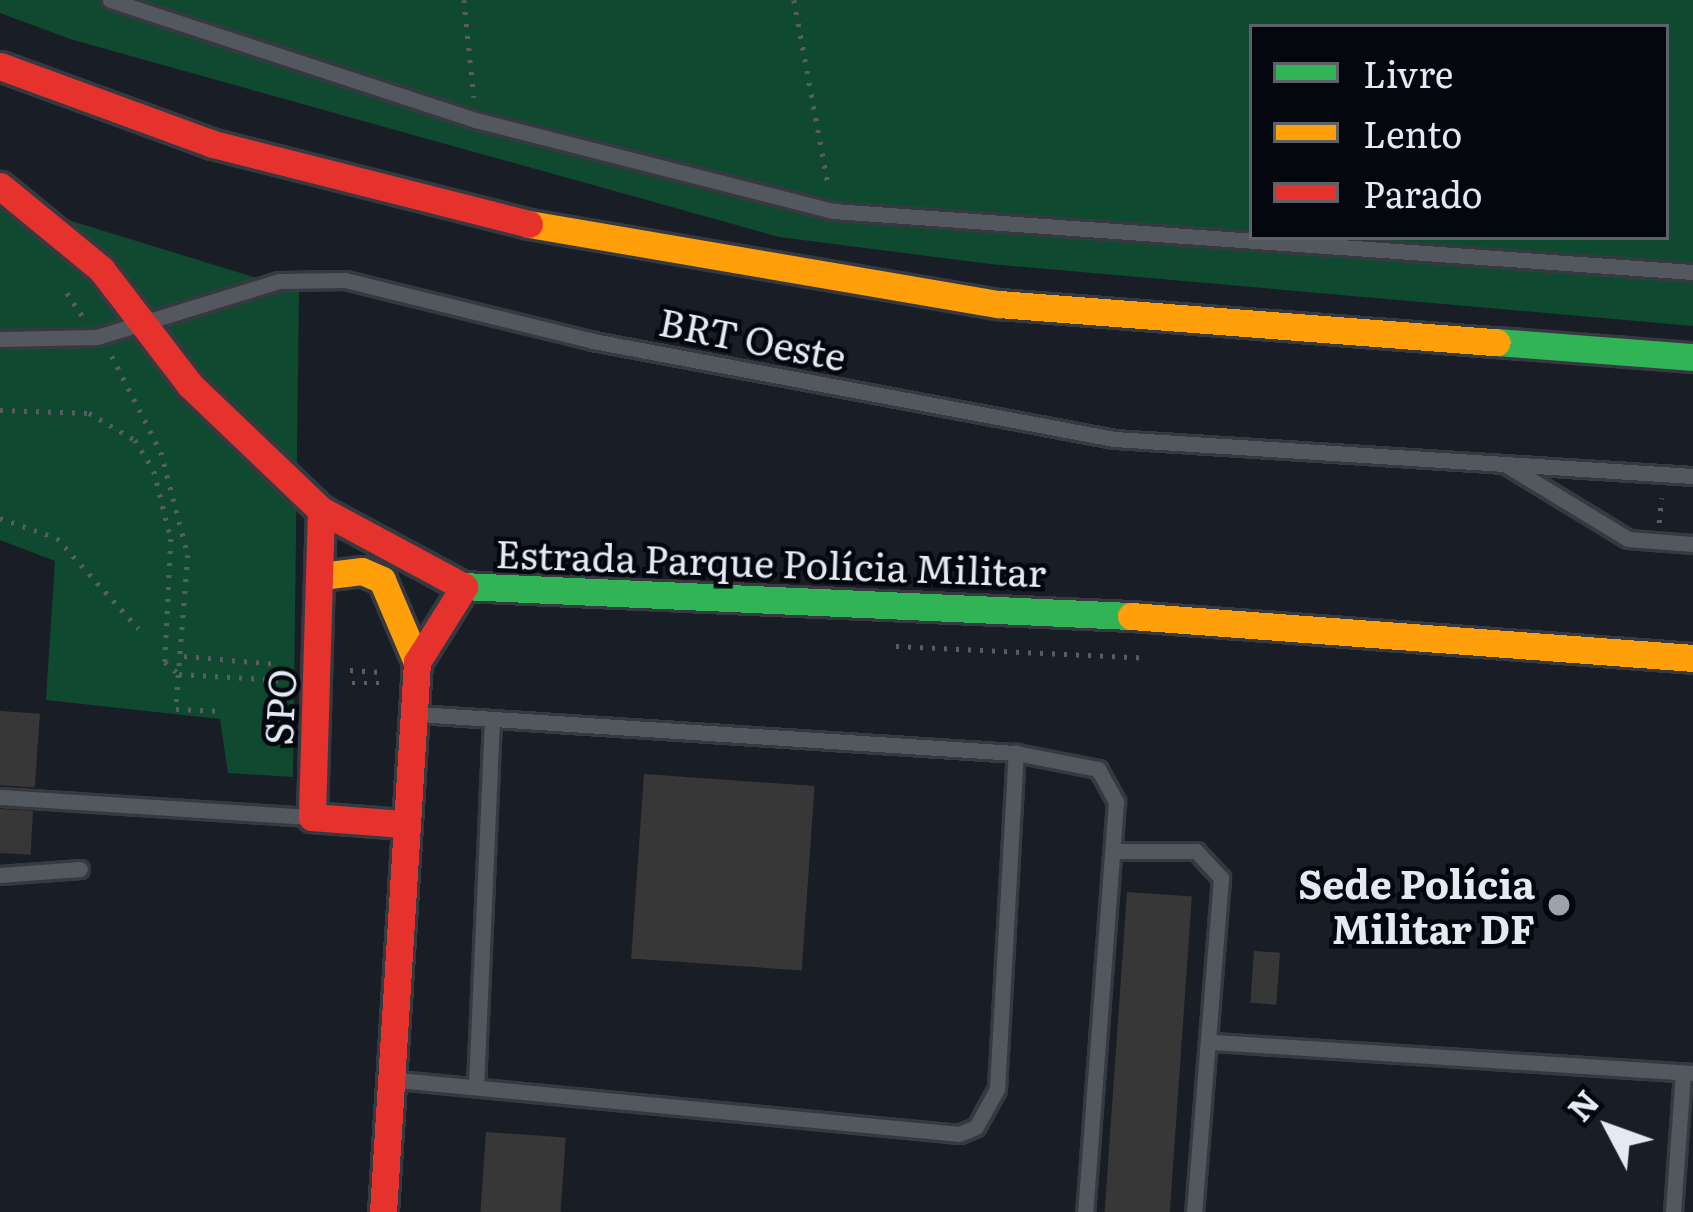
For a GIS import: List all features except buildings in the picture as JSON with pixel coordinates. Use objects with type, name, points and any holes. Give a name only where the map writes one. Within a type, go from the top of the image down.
[{"type":"main road","points":[[0,66],[213,144],[599,242],[999,304],[1693,357]]},
{"type":"main road","name":"Estrada Parque Polícia Militar","points":[[0,186],[101,269],[190,386],[321,510],[464,587],[1112,614],[1693,658]]},
{"type":"main road","name":"SPO","points":[[312,817],[321,510]]},
{"type":"main road","points":[[321,575],[362,571],[382,580],[417,662],[403,824],[383,1212]]},
{"type":"main road","points":[[417,662],[464,587]]},
{"type":"main road","points":[[312,817],[403,824]]},
{"type":"lane","points":[[110,0],[476,120],[833,211],[1693,272]]},
{"type":"lane","name":"BRT Oeste","points":[[0,340],[98,337],[279,280],[345,280],[593,341],[1114,440],[1693,476]]},
{"type":"lane","name":"BRT Oeste","points":[[1505,464],[1628,539],[1693,544]]},
{"type":"lane","points":[[414,713],[492,722],[1016,753],[1104,774],[1116,802],[1114,851],[1085,1212]]},
{"type":"lane","points":[[476,1086],[492,722]]},
{"type":"lane","points":[[390,1079],[959,1134],[976,1127],[997,1089],[1016,753]]},
{"type":"lane","points":[[0,797],[312,817]]},
{"type":"lane","points":[[1114,851],[1196,851],[1219,872],[1213,1042],[1194,1212]]},
{"type":"lane","points":[[0,875],[80,869]]},
{"type":"lane","points":[[1213,1042],[1688,1073],[1673,1212]]},
{"type":"path","points":[[464,0],[476,120]]},
{"type":"path","points":[[794,0],[833,211]]},
{"type":"path","points":[[98,337],[131,388],[177,502],[188,555],[176,709],[224,711]]},
{"type":"path","points":[[0,410],[88,413],[135,440],[154,471],[171,538],[163,646],[165,662],[179,674]]},
{"type":"path","points":[[1658,533],[1663,481]]},
{"type":"path","points":[[0,518],[57,538],[139,628]]},
{"type":"green space","points":[[0,0],[1693,0],[1693,326],[990,264],[779,237],[70,39],[0,13]]},
{"type":"green space","points":[[0,199],[299,291],[293,777],[228,773],[220,719],[46,700],[55,561],[0,540]]},
{"type":"traffic: fast","points":[[1497,342],[1693,357]]},
{"type":"traffic: fast","points":[[462,586],[1131,616]]},
{"type":"traffic: slow","points":[[529,224],[999,304],[1497,342]]},
{"type":"traffic: slow","points":[[321,576],[362,571],[382,580],[417,662]]},
{"type":"traffic: slow","points":[[1131,616],[1693,658]]},
{"type":"traffic: jam","points":[[0,66],[213,144],[529,224]]},
{"type":"traffic: jam","points":[[0,186],[101,269],[190,385],[321,510],[462,586]]},
{"type":"traffic: jam","points":[[321,510],[312,817],[403,824]]},
{"type":"traffic: jam","points":[[383,1212],[417,662],[464,587]]},
{"type":"place","name":"Sede Polícia Militar DF","points":[[1559,905]]}]
